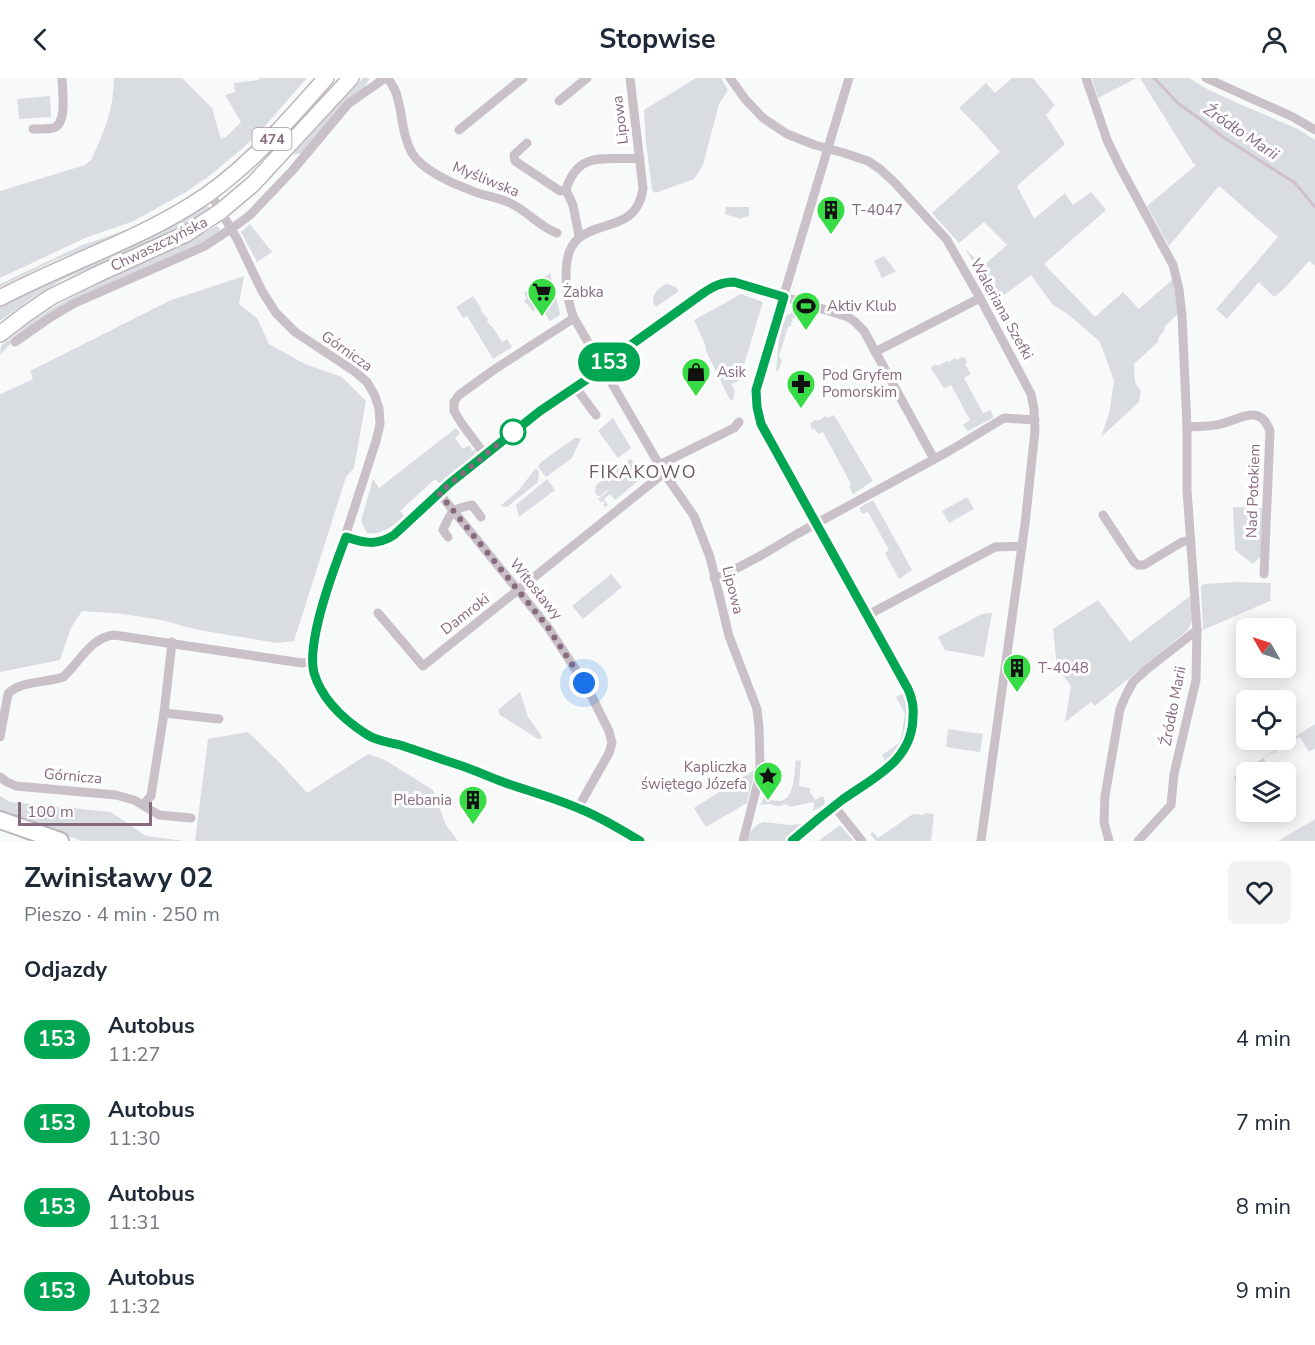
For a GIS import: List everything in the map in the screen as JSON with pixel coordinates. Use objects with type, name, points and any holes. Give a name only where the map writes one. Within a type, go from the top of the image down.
[{"type":"highway","points":[[0,820],[60,841]]},
{"type":"main road","name":"Chwaszczyńska","points":[[0,298],[158,225],[210,193],[236,174],[259,152],[326,78]]},
{"type":"main road","name":"Chwaszczyńska","points":[[0,334],[51,297],[186,234],[221,211],[253,184],[351,78]]},
{"type":"street","points":[[33,129],[54,128],[59,124],[63,111],[62,78]]},
{"type":"street","points":[[15,342],[48,318],[73,304],[205,246],[231,229],[252,212],[292,171],[348,104],[387,78]]},
{"type":"street","name":"Myśliwska","points":[[387,78],[396,92],[412,153],[426,167],[471,191],[511,203],[549,230],[557,233]]},
{"type":"street","points":[[459,130],[523,78]]},
{"type":"street","points":[[559,102],[587,78]]},
{"type":"street","name":"Lipowa","points":[[579,236],[595,228],[620,222],[628,217],[639,203],[643,188],[630,78]]},
{"type":"street","name":"Waleriana Szefki","points":[[730,78],[763,118],[787,134],[868,161],[887,176],[942,234],[980,298],[1031,394],[1035,420],[1022,546],[981,841]]},
{"type":"street","points":[[792,841],[834,806],[888,769],[902,754],[910,739],[913,724],[914,707],[910,694],[765,432],[757,407],[756,390],[849,78]]},
{"type":"street","name":"Źródło Marii","points":[[1086,78],[1111,148],[1176,274],[1182,315],[1187,490],[1197,630],[1196,680],[1174,774],[1170,805],[1138,841]]},
{"type":"street","points":[[1206,78],[1293,117],[1315,130]]},
{"type":"street","points":[[527,143],[514,155],[515,160],[560,190],[566,190],[573,206],[579,236],[569,253],[567,292],[574,318],[602,367]]},
{"type":"street","name":"Lipowa","points":[[566,190],[569,180],[584,162],[595,159],[640,158]]},
{"type":"street","name":"Górnicza","points":[[210,193],[276,313],[295,332],[362,376],[377,401],[380,416],[376,441],[314,639],[314,673],[330,704],[342,717],[375,739],[459,765],[578,808],[640,841]]},
{"type":"street","points":[[346,537],[364,543],[388,539],[410,522],[439,493],[540,411],[576,388],[650,330],[715,285],[726,282],[734,282],[784,297],[854,321],[864,331],[934,459]]},
{"type":"street","points":[[875,352],[980,298]]},
{"type":"street","points":[[485,455],[454,411],[454,402],[459,395],[495,369],[574,318]]},
{"type":"street","name":"Lipowa","points":[[602,367],[662,469],[698,524],[710,557],[735,653],[757,708],[760,765],[743,841]]},
{"type":"street","points":[[576,388],[596,415]]},
{"type":"street","name":"Nad Potokiem","points":[[1187,427],[1221,424],[1245,415],[1255,415],[1268,423],[1270,431],[1264,574]]},
{"type":"street","points":[[714,578],[762,555],[1004,418],[1035,420]]},
{"type":"street","name":"Damroki","points":[[378,613],[423,666],[518,591],[662,469],[734,428],[739,422]]},
{"type":"street","name":"Witosławy","points":[[439,493],[547,626],[584,683],[609,731],[612,743],[609,753],[578,808]]},
{"type":"street","points":[[448,537],[443,530],[449,515],[458,508],[472,506],[481,517]]},
{"type":"street","points":[[1103,515],[1138,565],[1144,565],[1182,542],[1190,540]]},
{"type":"street","points":[[866,616],[995,547],[1022,546]]},
{"type":"street","points":[[1109,841],[1104,822],[1105,796],[1120,709],[1126,694],[1133,682],[1146,670],[1197,630]]},
{"type":"street","points":[[0,738],[8,694],[12,690],[18,686],[63,677],[94,643],[108,635],[172,642],[302,663],[313,661]]},
{"type":"street","points":[[143,806],[151,796],[172,642]]},
{"type":"street","points":[[164,713],[219,720]]},
{"type":"street","name":"Górnicza","points":[[0,777],[16,786],[116,795],[134,800],[159,815],[191,818]]},
{"type":"street","points":[[834,806],[862,841]]},
{"type":"shaded area","points":[[114,78],[182,78],[212,108],[221,139],[241,122],[225,95],[235,92],[234,83],[259,80],[259,78],[307,78],[258,134],[208,177],[186,192],[134,221],[85,238],[0,278],[0,191],[85,165],[91,160],[107,120]]},
{"type":"shaded area","points":[[363,78],[370,78],[364,88],[305,152],[292,155]]},
{"type":"shaded area","points":[[696,78],[721,78],[728,90],[719,104],[703,165],[694,179],[655,193],[652,189],[644,110]]},
{"type":"shaded area","points":[[1012,78],[1033,78],[1055,105],[1046,115],[1065,144],[1017,186],[1034,219],[1065,193],[1073,205],[1091,192],[1106,210],[1044,264],[1095,317],[1123,292],[1139,309],[1173,279],[1178,314],[1165,326],[1158,342],[1134,364],[1135,382],[1141,391],[1139,402],[1101,437],[1109,414],[1114,381],[1100,342],[1068,314],[1053,305],[1031,275],[1000,297],[995,287],[992,288],[996,284],[989,276],[984,280],[988,284],[984,288],[978,283],[975,278],[980,273],[965,249],[983,266],[1007,245],[984,222],[959,243],[932,213],[1000,152],[959,108],[986,83],[995,93]]},
{"type":"shaded area","points":[[1092,78],[1137,78],[1098,98]]},
{"type":"shaded area","points":[[1140,78],[1189,78],[1209,90],[1298,129],[1315,140],[1315,266],[1309,261],[1274,297],[1259,282],[1227,319],[1216,309],[1278,237],[1219,186],[1169,246],[1147,206],[1196,165]]},
{"type":"shaded area","points":[[50,96],[51,117],[19,118],[17,99]]},
{"type":"shaded area","points":[[217,179],[219,180],[153,222],[56,260],[0,287],[0,284],[80,246],[140,225],[180,204]]},
{"type":"shaded area","points":[[205,205],[210,207],[211,212],[164,239],[64,279],[0,321],[0,304]]},
{"type":"shaded area","points":[[726,207],[749,207],[749,216],[740,219],[725,214]]},
{"type":"shaded area","points":[[250,224],[272,252],[257,262],[241,232]]},
{"type":"shaded area","points":[[217,226],[220,229],[219,232],[205,241],[84,295],[14,340],[0,355],[1,346],[54,307],[102,281],[184,244]]},
{"type":"shaded area","points":[[884,256],[896,271],[882,278],[874,261]]},
{"type":"shaded area","points":[[550,273],[560,313],[550,321],[541,307],[533,311],[524,301],[527,298],[524,293]]},
{"type":"shaded area","points":[[244,276],[239,304],[257,318],[269,344],[305,364],[342,377],[366,401],[354,468],[346,477],[294,641],[277,643],[198,630],[161,620],[82,611],[71,628],[60,660],[0,672],[0,393],[33,379],[30,371],[171,300]]},
{"type":"shaded area","points":[[667,284],[676,287],[679,291],[656,307],[653,303],[655,293]]},
{"type":"shaded area","points":[[741,294],[763,302],[739,381],[731,384],[735,391],[733,400],[730,400],[694,320]]},
{"type":"shaded area","points":[[473,296],[502,342],[507,339],[512,347],[493,359],[467,316],[463,318],[456,307]]},
{"type":"shaded area","points":[[793,312],[799,316],[791,319],[793,322],[788,327],[779,356],[782,361],[776,372],[779,339],[786,316]]},
{"type":"shaded area","points":[[965,358],[967,363],[965,364],[971,374],[964,378],[983,413],[990,410],[993,415],[993,418],[968,431],[963,425],[970,420],[951,385],[944,388],[931,369],[936,364],[937,366]]},
{"type":"shaded area","points":[[834,415],[873,481],[853,494],[849,486],[851,484],[823,432],[818,434],[810,424],[815,420]]},
{"type":"shaded area","points":[[613,418],[631,448],[618,458],[598,431]]},
{"type":"shaded area","points":[[456,428],[460,433],[455,438],[463,449],[470,445],[472,451],[476,449],[474,458],[440,484],[435,479],[400,511],[404,516],[392,526],[378,533],[367,533],[361,521],[373,479],[379,488]]},
{"type":"shaded area","points":[[575,438],[581,438],[572,458],[546,477],[538,467],[541,462]]},
{"type":"shaded area","points":[[631,459],[643,477],[615,500],[610,494],[604,499],[608,505],[605,507],[603,505],[605,503],[598,499],[608,491],[598,496],[595,492],[596,485]]},
{"type":"shaded area","points":[[536,468],[539,472],[538,482],[507,507],[500,506],[518,491]]},
{"type":"shaded area","points":[[547,479],[555,490],[519,517],[516,505]]},
{"type":"shaded area","points":[[967,497],[974,509],[949,523],[942,511]]},
{"type":"shaded area","points":[[873,500],[912,570],[899,579],[885,553],[889,550],[868,512],[863,514],[859,508]]},
{"type":"shaded area","points":[[1233,507],[1262,508],[1261,556],[1253,564],[1235,550]]},
{"type":"shaded area","points":[[611,574],[622,587],[583,619],[572,606]]},
{"type":"shaded area","points":[[1237,582],[1271,583],[1270,599],[1272,600],[1203,630],[1201,586]]},
{"type":"shaded area","points":[[1190,596],[1192,621],[1188,630],[1095,706],[1091,702],[1065,722],[1071,686],[1057,668],[1053,629],[1098,600],[1130,642]]},
{"type":"shaded area","points":[[992,613],[984,657],[945,650],[938,637],[982,614]]},
{"type":"shaded area","points":[[520,692],[528,717],[543,738],[538,739],[500,715],[498,710]]},
{"type":"shaded area","points":[[904,693],[907,712],[905,731],[898,748],[886,763],[882,755],[899,743],[902,733],[905,714],[896,697]]},
{"type":"shaded area","points":[[1315,724],[1315,748],[1309,752],[1300,737],[1296,739],[1296,736]]},
{"type":"shaded area","points":[[948,729],[983,734],[980,752],[946,747]]},
{"type":"shaded area","points":[[248,732],[307,793],[368,754],[385,760],[433,790],[446,825],[458,841],[195,841],[208,739]]},
{"type":"shaded area","points":[[1278,750],[1264,758],[1265,762],[1257,762]]},
{"type":"shaded area","points":[[796,760],[801,761],[799,786],[810,788],[815,800],[823,796],[824,805],[813,811],[814,802],[789,807],[783,804],[782,806],[760,805],[764,797],[778,801],[788,797],[793,785]]},
{"type":"shaded area","points":[[754,770],[747,803],[706,827],[694,808]]},
{"type":"shaded area","points":[[0,796],[10,802],[111,812],[146,836],[185,841],[82,841],[0,812]]},
{"type":"shaded area","points":[[925,813],[934,814],[931,841],[876,841],[870,834],[873,832],[878,838],[913,814],[924,815]]},
{"type":"shaded area","points":[[1315,819],[1315,841],[1278,841]]},
{"type":"shaded area","points":[[764,822],[801,824],[802,826],[785,841],[747,841],[753,829]]},
{"type":"shaded area","points":[[840,825],[854,841],[818,841]]},
{"type":"waterway","name":"Źródło Marii","points":[[1154,78],[1179,104],[1223,137],[1295,183],[1315,207]]},
{"type":"bus line","name":"153","points":[[640,841],[578,808],[366,734],[342,717],[330,704],[320,687],[314,673],[314,639],[346,537],[364,543],[388,539],[410,522],[450,483],[540,411],[576,388],[650,330],[715,285],[734,282],[784,297],[756,390],[761,424],[908,689],[914,707],[910,739],[902,754],[888,769],[824,814],[792,841]]},
{"type":"place","name":"T-4047","points":[[831,236]]},
{"type":"place","name":"Żabka","points":[[542,318]]},
{"type":"place","name":"Aktiv Klub","points":[[806,332]]},
{"type":"place","name":"Asik","points":[[696,398]]},
{"type":"place","name":"Pod Gryfem Pomorskim","points":[[801,410]]},
{"type":"place","name":"T-4048","points":[[1017,694]]},
{"type":"place","name":"Kapliczka świętego Józefa","points":[[768,802]]},
{"type":"place","name":"Plebania","points":[[473,826]]},
{"type":"district","name":"FIKAKOWO","points":[[643,472]]},
{"type":"route","points":[[513,432],[439,493],[547,626],[584,683]]}]
